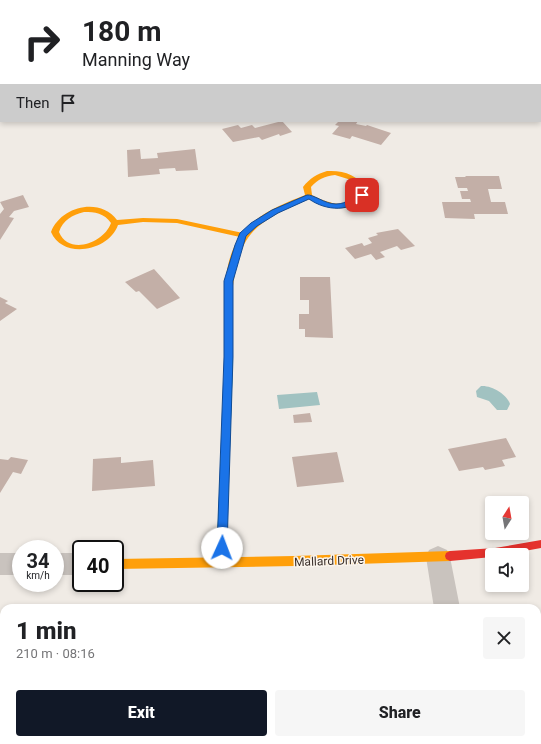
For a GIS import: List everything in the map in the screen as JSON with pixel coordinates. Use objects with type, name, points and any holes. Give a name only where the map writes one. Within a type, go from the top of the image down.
[{"type":"street","points":[[330,174],[340,174],[353,178],[360,183],[363,189],[362,195],[357,201],[343,206],[321,204],[310,196],[307,187],[310,182],[320,176],[330,174]]},
{"type":"street","points":[[221,564],[229,357],[228,281],[234,256],[243,235],[265,217],[310,196]]},
{"type":"street","points":[[81,210],[103,211],[111,216],[115,222],[113,232],[108,238],[90,246],[70,245],[58,239],[55,233],[56,225],[61,218],[70,213],[81,210]]},
{"type":"street","points":[[115,222],[148,220],[177,221],[243,235]]},
{"type":"street","name":"Mallard Drive","points":[[124,564],[221,564],[438,557],[507,552],[541,544]]},
{"type":"street","points":[[438,557],[446,604]]},
{"type":"street","points":[[0,564],[12,564]]},
{"type":"water","points":[[481,386],[494,389],[506,397],[510,404],[507,410],[497,410],[489,401],[477,397],[476,391]]},
{"type":"water","points":[[317,392],[320,405],[279,409],[277,395]]},
{"type":"building","points":[[283,122],[292,132],[280,136],[279,134],[262,140],[259,137],[233,142],[222,129],[238,125],[241,128],[252,125],[255,128]]},
{"type":"building","points":[[338,122],[357,122],[356,124],[367,125],[391,133],[381,145],[352,136],[350,139],[332,134],[339,126],[335,125]]},
{"type":"building","points":[[140,149],[141,159],[158,158],[157,153],[195,149],[198,170],[176,171],[175,168],[159,169],[160,174],[128,177],[127,150]]},
{"type":"building","points":[[465,176],[499,176],[502,189],[488,189],[491,202],[505,202],[508,214],[474,214],[475,219],[445,218],[442,202],[471,202],[470,199],[462,199],[460,191],[468,191],[467,188],[458,188],[455,177],[466,177]]},
{"type":"building","points":[[23,195],[29,207],[14,211],[9,217],[14,218],[0,240],[0,214],[4,209],[0,202]]},
{"type":"building","points":[[398,229],[415,246],[401,250],[397,246],[380,252],[385,257],[376,260],[371,254],[355,259],[345,248],[362,243],[364,246],[372,243],[368,238],[378,235],[376,233]]},
{"type":"building","points":[[154,269],[180,298],[157,309],[139,291],[136,292],[125,282]]},
{"type":"building","points":[[300,277],[330,277],[333,338],[305,337],[305,329],[299,329],[299,314],[309,314],[309,300],[300,300]]},
{"type":"building","points":[[0,297],[8,301],[5,303],[17,309],[0,321]]},
{"type":"building","points":[[310,413],[312,422],[294,423],[293,415]]},
{"type":"building","points":[[506,438],[516,457],[502,460],[505,466],[485,470],[483,467],[459,471],[448,449]]},
{"type":"building","points":[[337,452],[344,482],[297,487],[292,457]]},
{"type":"building","points":[[11,457],[28,460],[21,474],[13,472],[0,493],[0,459],[8,460]]},
{"type":"building","points":[[121,457],[121,463],[153,460],[155,486],[92,491],[93,459]]},
{"type":"traffic: fast","points":[[221,564],[229,361],[228,294]]},
{"type":"traffic: slow","points":[[228,294],[230,272],[241,241],[249,230],[260,220],[309,196],[307,187],[320,176],[335,173],[343,174],[358,182],[363,189],[360,197],[355,202],[348,205],[340,206],[323,203],[309,196]]},
{"type":"traffic: slow","points":[[115,223],[108,215],[100,211],[92,209],[76,211],[62,219],[55,232],[60,240],[75,247],[84,247],[100,242],[107,237],[115,223],[143,220],[177,221],[243,235]]},
{"type":"traffic: slow","points":[[124,564],[294,561],[450,556]]},
{"type":"traffic: jam","points":[[450,556],[495,552],[541,544]]},
{"type":"route","points":[[222,548],[229,357],[228,281],[238,245],[243,235],[254,224],[265,217],[310,196],[316,202],[337,207],[353,203],[362,195]]}]
